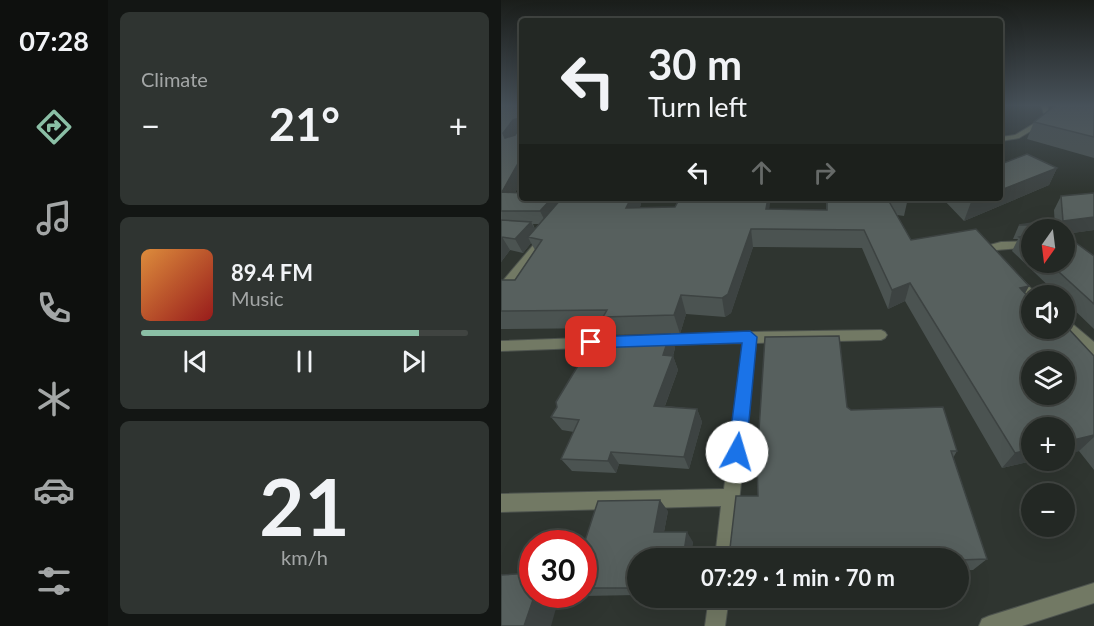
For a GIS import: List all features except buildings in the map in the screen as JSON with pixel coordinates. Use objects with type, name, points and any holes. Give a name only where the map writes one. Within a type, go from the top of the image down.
[{"type":"street","points":[[1003,139],[1022,134]]},
{"type":"street","points":[[501,291],[551,230]]},
{"type":"street","points":[[1021,244],[990,248],[993,259],[1021,285]]},
{"type":"street","points":[[1075,333],[1094,350]]},
{"type":"street","points":[[643,341],[881,335]]},
{"type":"street","points":[[725,548],[750,337]]},
{"type":"street","points":[[501,346],[619,342]]},
{"type":"street","points":[[501,503],[732,497]]},
{"type":"street","points":[[989,626],[1094,592]]},
{"type":"street","points":[[715,626],[717,608]]},
{"type":"route","points":[[591,342],[750,337],[737,452]]}]
